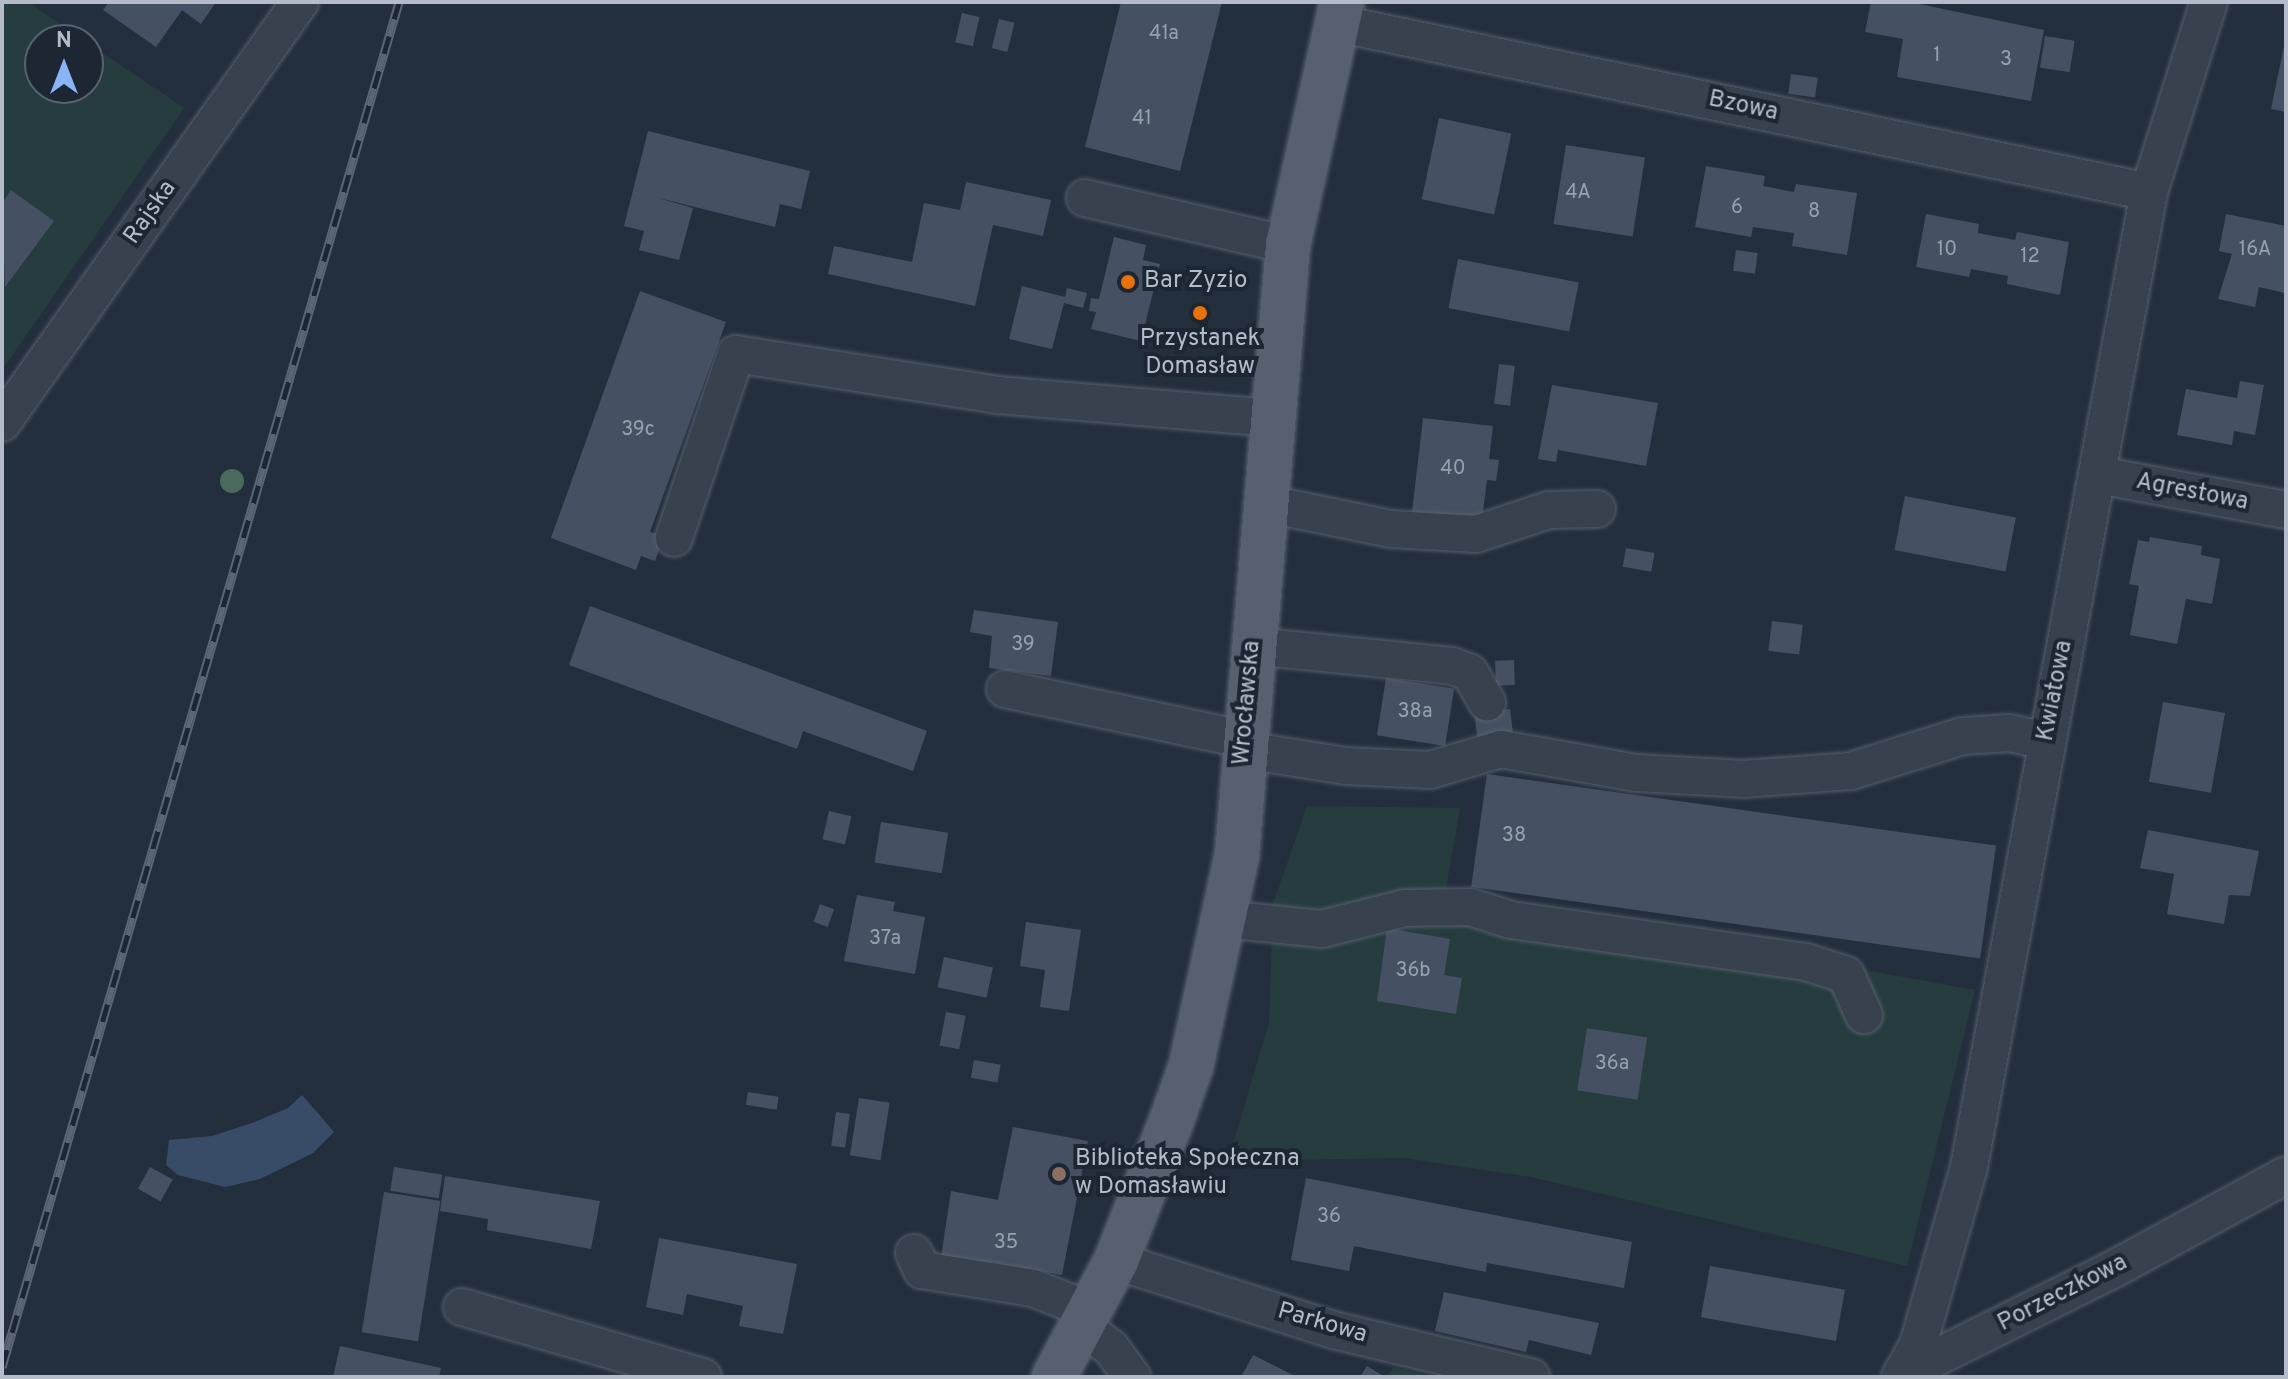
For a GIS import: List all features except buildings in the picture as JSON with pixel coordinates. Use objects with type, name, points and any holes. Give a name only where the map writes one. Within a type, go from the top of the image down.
[{"type":"main road","name":"Wrocławska","points":[[1054,1377],[1116,1261],[1191,1066],[1237,855],[1271,418],[1288,245],[1339,12]]},
{"type":"street","name":"Rajska","points":[[2,423],[300,2]]},
{"type":"street","name":"Kwiatowa","points":[[1901,1375],[1918,1345],[1969,1167],[2149,192],[2209,2]]},
{"type":"street","name":"Bzowa","points":[[1339,12],[2149,192]]},
{"type":"street","points":[[1085,198],[1288,245]]},
{"type":"street","points":[[674,538],[736,354],[997,395],[1271,418]]},
{"type":"street","name":"Agrestowa","points":[[2099,475],[2286,510]]},
{"type":"street","points":[[1264,503],[1391,529],[1476,534],[1549,510],[1597,509]]},
{"type":"street","points":[[1253,646],[1452,666],[1470,673],[1487,703]]},
{"type":"street","points":[[1005,689],[1346,766],[1430,770],[1501,749],[1636,773],[1743,779],[1851,771],[1963,736],[2009,733],[2046,741]]},
{"type":"street","points":[[1223,919],[1322,929],[1405,908],[1470,907],[1511,920],[1806,962],[1846,975],[1864,1015]]},
{"type":"street","name":"Porzeczkowa","points":[[1901,1375],[2112,1270],[2286,1175]]},
{"type":"street","points":[[914,1253],[922,1270],[1033,1288],[1087,1319],[1132,1377]]},
{"type":"street","name":"Parkowa","points":[[1116,1261],[1333,1330],[1531,1377]]},
{"type":"street","points":[[462,1307],[703,1377]]},
{"type":"green space","points":[[2,2],[28,2],[60,24],[24,24],[24,104],[104,104],[104,54],[184,108],[2,370]]},
{"type":"green space","points":[[1307,806],[1460,808],[1445,894],[1975,990],[1907,1266],[1531,1177],[1403,1158],[1228,1161],[1269,1023],[1273,904]]},
{"type":"green space","points":[[1393,1367],[1434,1377],[1387,1377]]},
{"type":"water","points":[[302,1095],[334,1132],[313,1153],[260,1179],[225,1187],[178,1175],[166,1165],[169,1140],[212,1136],[252,1123],[288,1108]]},
{"type":"railway","points":[[2,1367],[399,2]]},
{"type":"place","name":"Bar Zyzio","points":[[1128,282]]},
{"type":"place","name":"Przystanek Domasław","points":[[1200,313]]},
{"type":"place","name":"Biblioteka Społeczna w Domasławiu","points":[[1059,1174]]}]
